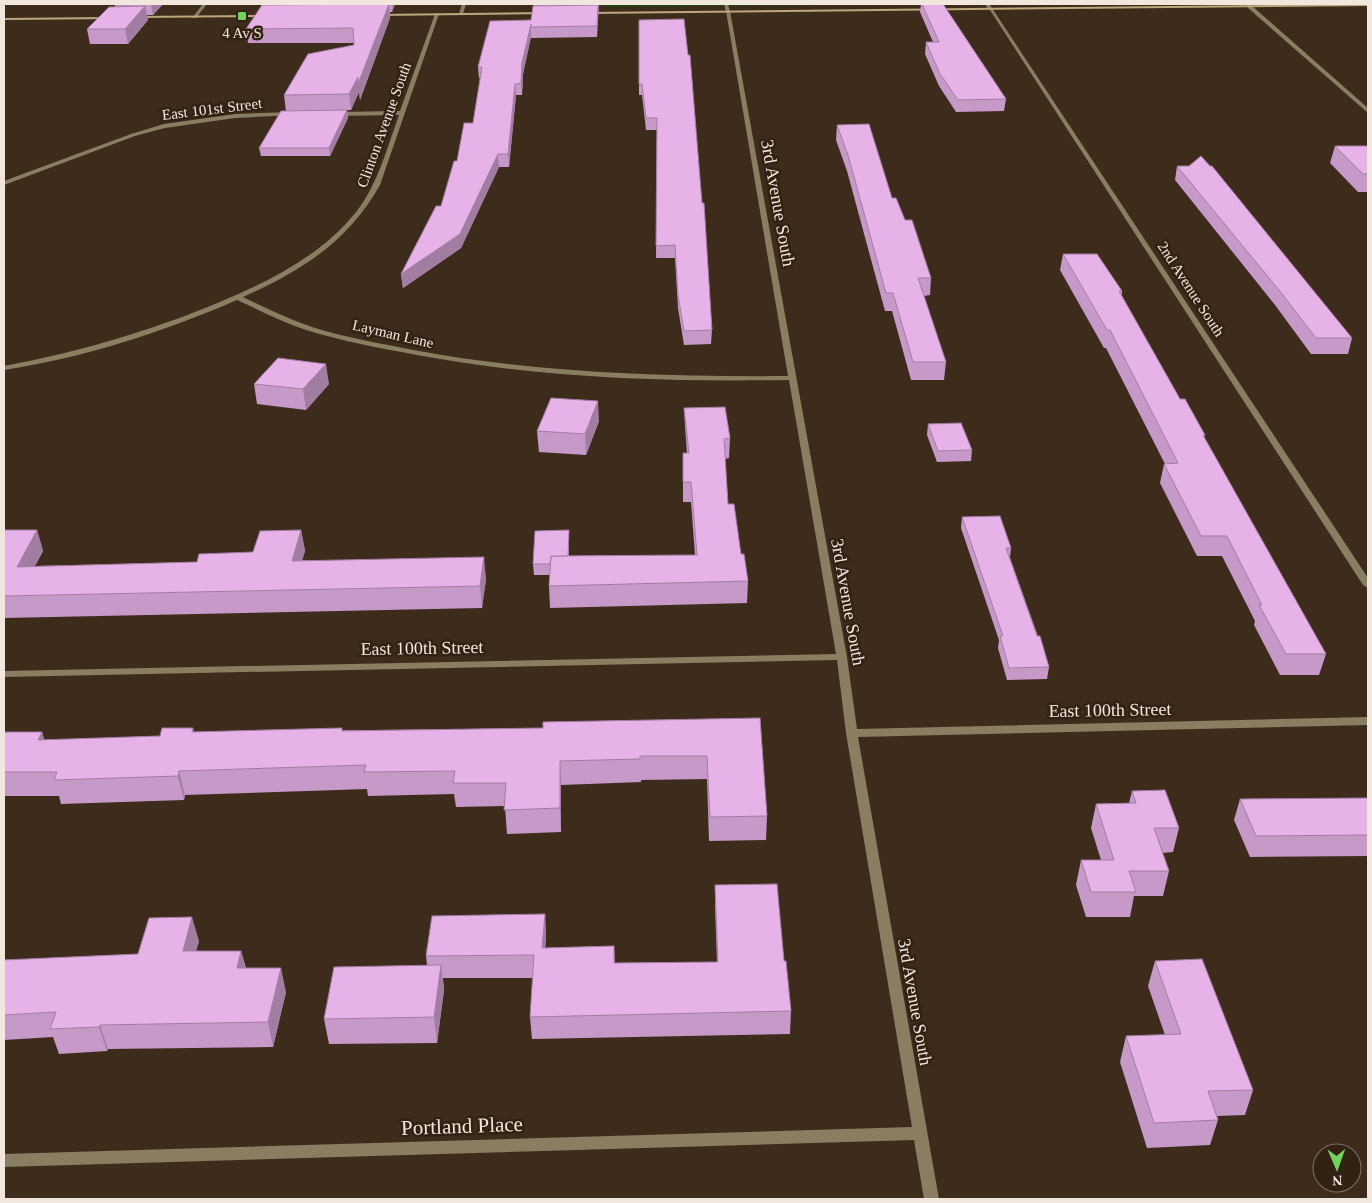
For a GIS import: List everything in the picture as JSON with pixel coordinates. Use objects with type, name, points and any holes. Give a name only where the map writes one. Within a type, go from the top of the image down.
[{"type":"street","points":[[194,17],[205,4]]},
{"type":"street","points":[[461,14],[464,4]]},
{"type":"street","points":[[579,13],[727,8],[1368,4]]},
{"type":"street","name":"2nd Avenue South","points":[[989,6],[1368,585]]},
{"type":"street","points":[[1249,6],[1368,111]]},
{"type":"street","name":"3rd Avenue South","points":[[727,8],[842,657],[852,733],[932,1199]]},
{"type":"street","points":[[369,15],[550,13]]},
{"type":"street","name":"Clinton Avenue South","points":[[236,298],[281,276],[318,252],[345,229],[361,212],[377,185],[437,14]]},
{"type":"street","points":[[128,18],[272,16]]},
{"type":"street","points":[[4,19],[118,18]]},
{"type":"street","points":[[327,114],[403,112]]},
{"type":"street","name":"East 101st Street","points":[[4,183],[125,138],[164,126],[235,116],[298,114]]},
{"type":"street","points":[[4,368],[102,346],[175,322],[236,298]]},
{"type":"street","name":"Layman Lane","points":[[236,298],[297,324],[366,343],[444,359],[529,370],[620,378],[792,378]]},
{"type":"street","name":"East 100th Street","points":[[4,674],[842,657]]},
{"type":"street","name":"East 100th Street","points":[[852,733],[1368,721]]},
{"type":"street","name":"Portland Place","points":[[4,1161],[921,1133]]},
{"type":"green space","points":[[603,4],[926,4],[603,7]]},
{"type":"building","points":[[116,4],[152,4],[115,5]]},
{"type":"building","points":[[269,4],[389,4],[268,5]]},
{"type":"building","points":[[389,4],[358,84],[358,77],[349,94],[284,95],[308,54],[354,45],[353,28],[246,29],[262,5]]},
{"type":"building","points":[[922,4],[943,4],[1006,99],[958,100],[940,74],[926,42],[939,42]]},
{"type":"building","points":[[598,5],[597,26],[531,27],[531,24],[522,63],[521,83],[515,84],[508,154],[498,154],[460,234],[401,274],[436,206],[441,206],[454,161],[457,161],[464,123],[473,123],[482,67],[478,67],[490,21],[531,20],[533,6]]},
{"type":"building","points":[[145,6],[125,29],[87,29],[109,7]]},
{"type":"building","points":[[684,19],[688,55],[690,55],[702,203],[704,203],[712,330],[684,331],[678,295],[675,245],[656,246],[657,118],[646,118],[642,84],[639,84],[639,20]]},
{"type":"building","points":[[347,110],[329,148],[259,148],[281,111]]},
{"type":"building","points":[[869,124],[892,198],[896,198],[905,220],[912,220],[931,278],[918,278],[946,362],[913,362],[893,293],[886,293],[848,155],[837,125]]},
{"type":"building","points":[[1335,146],[1368,146],[1368,174],[1363,174]]},
{"type":"building","points":[[1201,156],[1212,166],[1352,338],[1316,338],[1177,166],[1189,166]]},
{"type":"building","points":[[1063,254],[1097,254],[1122,291],[1119,291],[1180,399],[1185,399],[1205,435],[1203,435],[1326,654],[1286,654],[1259,605],[1262,605],[1227,536],[1201,536],[1164,464],[1178,463],[1110,330],[1107,330]]},
{"type":"building","points":[[278,358],[326,364],[303,389],[254,384]]},
{"type":"building","points":[[551,398],[598,401],[585,434],[537,431]]},
{"type":"building","points":[[725,407],[730,438],[724,439],[728,504],[734,504],[741,554],[744,554],[748,581],[549,586],[551,556],[697,555],[691,482],[683,482],[683,453],[689,453],[684,408]]},
{"type":"building","points":[[961,423],[972,450],[938,451],[928,424]]},
{"type":"building","points":[[1000,516],[1011,548],[1006,548],[1037,636],[1040,636],[1049,667],[1009,668],[1000,636],[1003,636],[962,517]]},
{"type":"building","points":[[4,530],[37,530],[17,567],[197,562],[199,554],[253,552],[260,531],[301,530],[292,561],[484,557],[480,586],[4,596]]},
{"type":"building","points":[[569,530],[568,556],[551,556],[550,564],[533,564],[535,531]]},
{"type":"building","points":[[760,718],[767,816],[710,817],[707,756],[640,756],[640,759],[560,761],[560,808],[504,810],[506,783],[453,783],[455,771],[364,772],[366,765],[179,771],[178,776],[54,780],[57,772],[4,772],[4,732],[42,732],[38,740],[160,736],[162,728],[193,728],[192,732],[342,728],[342,731],[543,728],[543,722]]},
{"type":"building","points":[[1165,790],[1179,828],[1154,828],[1169,871],[1129,871],[1136,892],[1091,892],[1081,860],[1114,860],[1096,804],[1136,803],[1132,791]]},
{"type":"building","points":[[1368,798],[1368,835],[1256,836],[1240,799]]},
{"type":"building","points":[[777,884],[791,1011],[530,1017],[534,955],[426,956],[432,916],[545,914],[542,948],[614,946],[614,963],[718,962],[715,885]]},
{"type":"building","points":[[192,917],[183,951],[241,951],[237,968],[281,968],[268,1022],[100,1025],[99,1027],[50,1029],[56,1012],[4,1015],[4,960],[138,954],[149,918]]},
{"type":"building","points":[[1202,959],[1253,1090],[1208,1091],[1218,1120],[1154,1123],[1126,1036],[1181,1034],[1155,961]]},
{"type":"building","points":[[441,965],[434,1017],[324,1019],[334,967]]},
{"type":"place","name":"4 Av S","points":[[242,16]]}]
